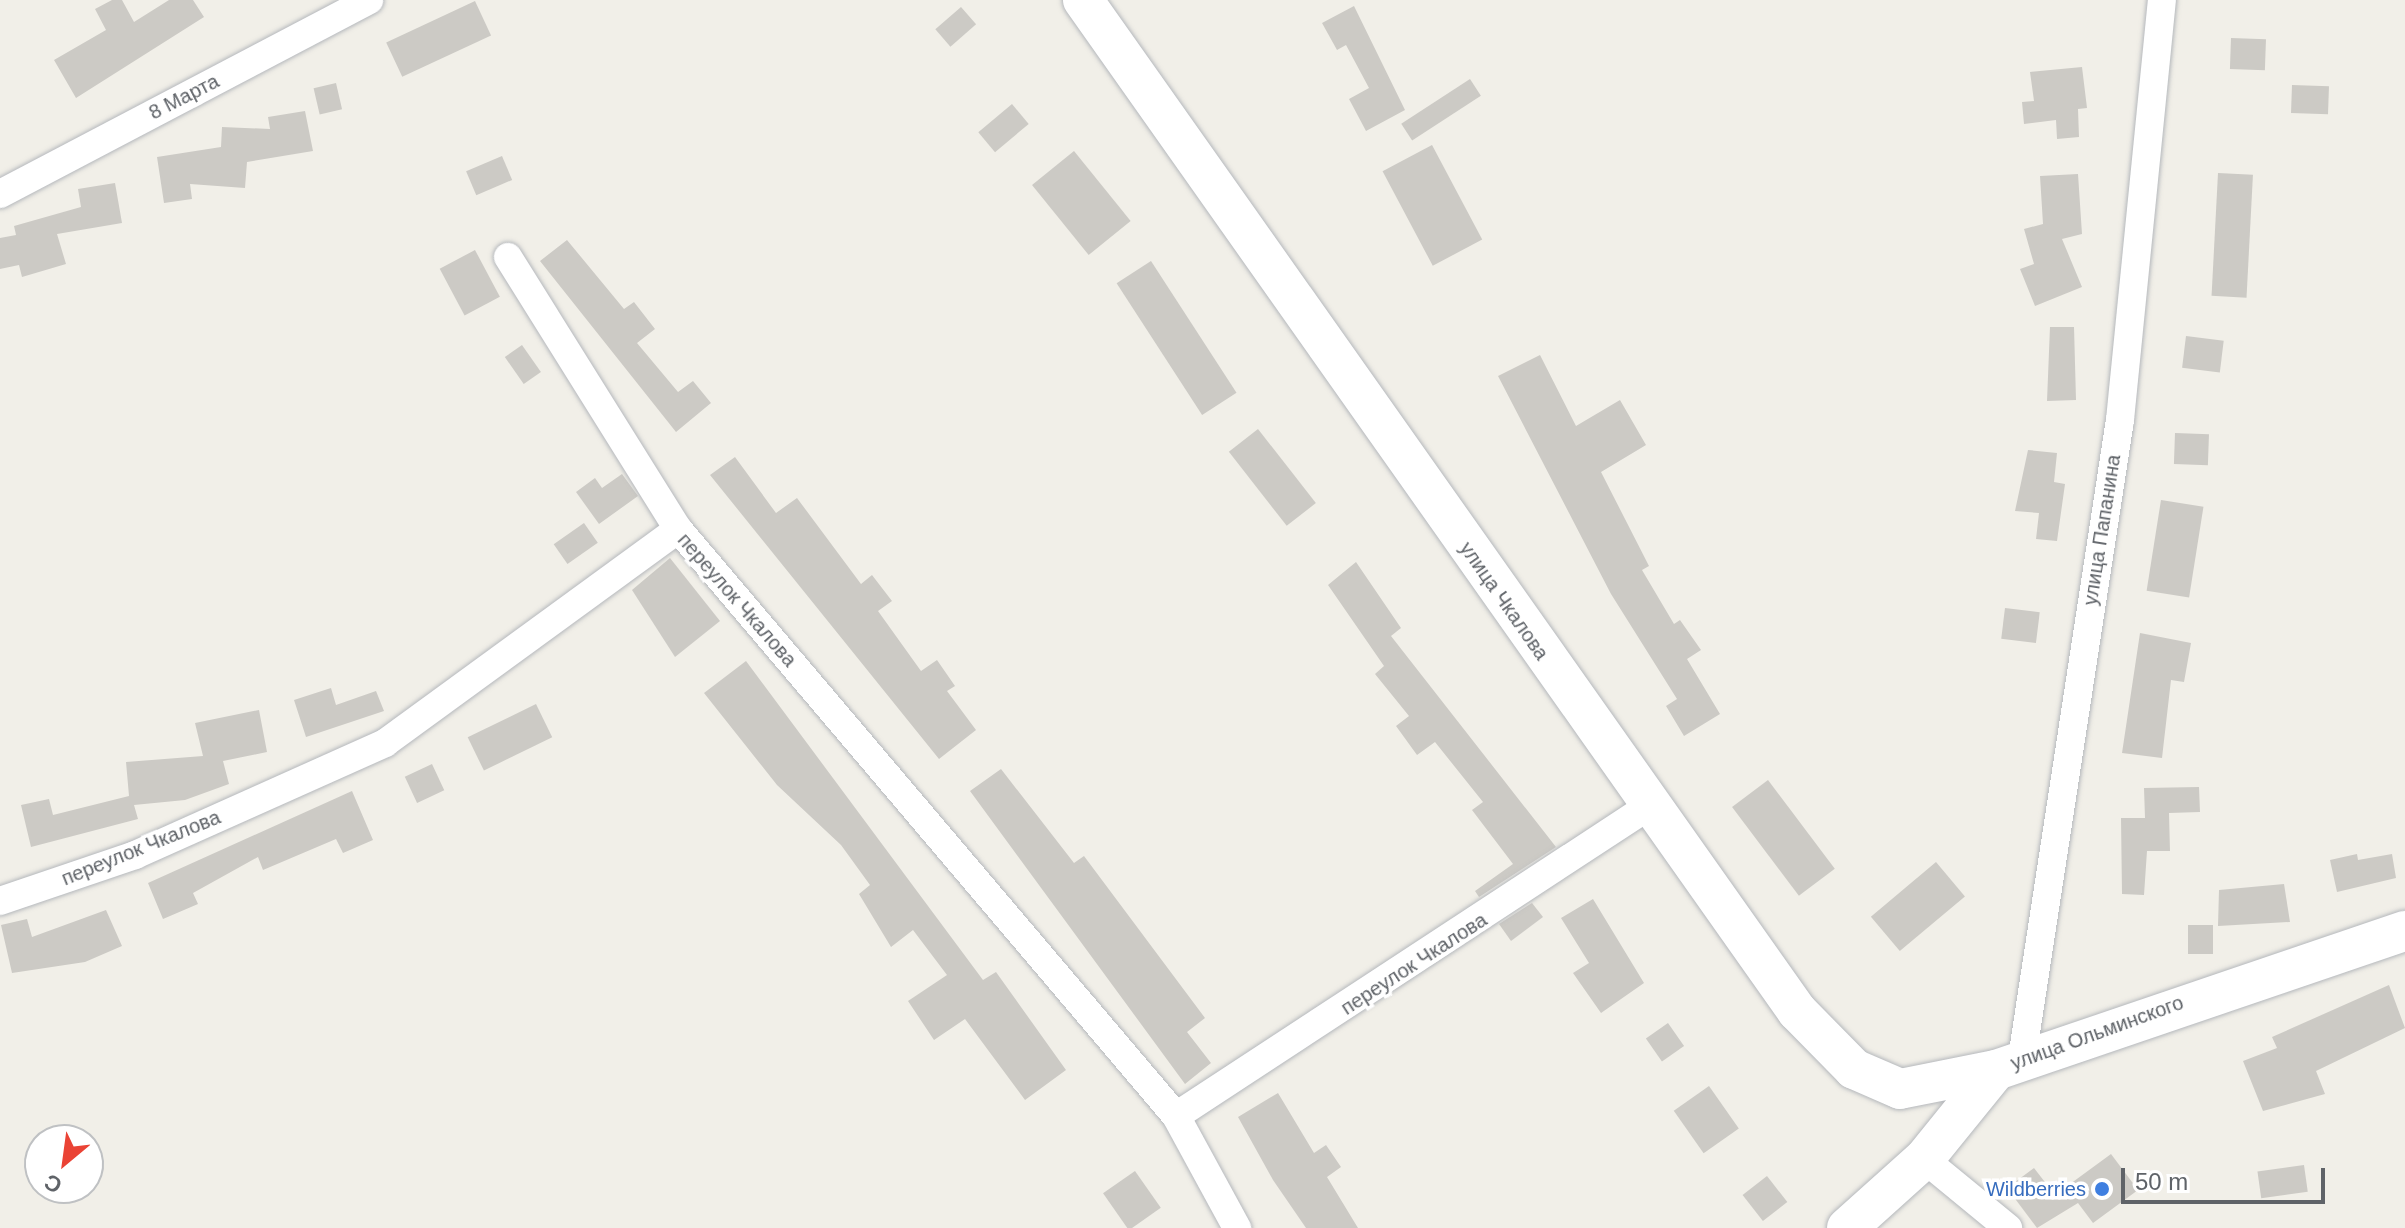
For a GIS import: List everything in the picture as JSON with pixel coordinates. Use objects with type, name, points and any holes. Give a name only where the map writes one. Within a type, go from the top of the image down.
[{"type":"street","name":"8 Марта","points":[[0,194],[369,0]]},
{"type":"street","name":"улица Чкалова","points":[[1083,0],[1649,806],[1797,1011],[1854,1069],[1900,1089],[2009,1064]]},
{"type":"street","name":"улица Папанина","points":[[2009,1064],[2120,420],[2162,0]]},
{"type":"street","points":[[508,257],[678,529]]},
{"type":"street","name":"переулок Чкалова","points":[[0,901],[135,855],[385,743],[678,529],[1176,1116],[1237,1228]]},
{"type":"street","name":"переулок Чкалова","points":[[1176,1116],[1649,806]]},
{"type":"street","name":"улица Ольминского","points":[[1847,1228],[1924,1159],[2009,1064],[2405,931]]},
{"type":"street","points":[[1924,1159],[2008,1228]]},
{"type":"building","points":[[112,0],[122,0],[134,22],[169,0],[193,0],[204,17],[76,98],[54,60],[106,30],[95,9]]},
{"type":"building","points":[[475,1],[491,35],[402,77],[386,42]]},
{"type":"building","points":[[1354,6],[1405,110],[1366,131],[1349,99],[1369,88],[1346,45],[1337,50],[1322,23]]},
{"type":"building","points":[[961,7],[976,24],[950,47],[935,29]]},
{"type":"building","points":[[2231,38],[2266,39],[2265,70],[2230,69]]},
{"type":"building","points":[[2082,67],[2087,108],[2078,109],[2079,137],[2057,139],[2056,120],[2024,124],[2022,102],[2034,101],[2030,72]]},
{"type":"building","points":[[1470,79],[1481,96],[1412,140],[1401,124]]},
{"type":"building","points":[[336,83],[342,109],[320,114],[314,88]]},
{"type":"building","points":[[2292,85],[2329,86],[2328,114],[2291,113]]},
{"type":"building","points":[[1012,104],[1029,124],[995,152],[978,132]]},
{"type":"building","points":[[305,111],[313,151],[247,162],[245,188],[190,184],[192,199],[164,203],[157,157],[221,147],[222,127],[270,129],[268,117]]},
{"type":"building","points":[[1432,145],[1482,239],[1433,266],[1383,171]]},
{"type":"building","points":[[1074,151],[1131,221],[1089,255],[1032,185]]},
{"type":"building","points":[[502,156],[512,180],[476,195],[466,171]]},
{"type":"building","points":[[2218,173],[2253,175],[2247,298],[2212,296]]},
{"type":"building","points":[[2078,174],[2082,234],[2062,239],[2082,287],[2035,306],[2020,269],[2034,264],[2024,229],[2043,224],[2040,176]]},
{"type":"building","points":[[115,183],[122,223],[57,234],[66,264],[22,277],[19,265],[0,269],[0,238],[16,235],[14,226],[81,207],[78,189]]},
{"type":"building","points":[[567,240],[624,309],[634,302],[655,329],[637,343],[678,392],[693,381],[711,403],[676,432],[540,261]]},
{"type":"building","points":[[475,250],[500,297],[465,316],[440,269]]},
{"type":"building","points":[[1151,261],[1237,393],[1202,415],[1117,283]]},
{"type":"building","points":[[2050,327],[2074,327],[2076,400],[2047,401]]},
{"type":"building","points":[[2186,336],[2224,341],[2220,372],[2182,368]]},
{"type":"building","points":[[522,345],[541,372],[524,384],[505,357]]},
{"type":"building","points":[[1540,355],[1576,426],[1620,400],[1646,445],[1601,472],[1649,566],[1642,570],[1674,624],[1680,620],[1701,650],[1687,659],[1720,714],[1684,736],[1666,706],[1677,699],[1611,594],[1498,376]]},
{"type":"building","points":[[1258,429],[1316,503],[1287,526],[1229,452]]},
{"type":"building","points":[[2175,433],[2209,434],[2208,465],[2174,464]]},
{"type":"building","points":[[2028,450],[2057,453],[2054,482],[2065,484],[2057,541],[2036,539],[2039,513],[2015,511]]},
{"type":"building","points":[[735,457],[776,513],[797,498],[861,584],[872,575],[892,601],[878,611],[921,671],[937,660],[955,686],[947,691],[976,730],[939,759],[710,475]]},
{"type":"building","points":[[622,474],[638,496],[599,524],[576,492],[595,478],[602,488]]},
{"type":"building","points":[[2161,500],[2203,507],[2189,598],[2147,591]]},
{"type":"building","points":[[584,523],[598,543],[567,564],[554,544]]},
{"type":"building","points":[[670,558],[720,621],[675,657],[632,590]]},
{"type":"building","points":[[1356,562],[1401,628],[1391,636],[1556,847],[1479,897],[1475,891],[1513,864],[1472,810],[1483,802],[1435,742],[1417,755],[1396,726],[1409,716],[1375,674],[1384,666],[1328,585]]},
{"type":"building","points":[[2005,608],[2040,612],[2036,643],[2001,639]]},
{"type":"building","points":[[2140,633],[2191,643],[2184,682],[2171,680],[2162,758],[2122,753]]},
{"type":"building","points":[[746,661],[983,980],[996,972],[1066,1070],[1025,1100],[965,1019],[934,1040],[908,1001],[947,975],[913,930],[891,947],[859,894],[870,885],[841,845],[777,785],[704,693]]},
{"type":"building","points":[[331,688],[336,705],[376,691],[384,711],[306,737],[294,700]]},
{"type":"building","points":[[536,704],[552,737],[484,771],[468,737]]},
{"type":"building","points":[[259,710],[267,752],[223,761],[229,784],[185,800],[134,805],[138,819],[31,847],[21,805],[49,799],[53,815],[129,796],[126,762],[203,756],[195,723]]},
{"type":"building","points":[[432,764],[444,790],[417,803],[405,777]]},
{"type":"building","points":[[1001,769],[1074,863],[1084,856],[1205,1018],[1187,1032],[1211,1063],[1185,1084],[970,791]]},
{"type":"building","points":[[1768,780],[1835,869],[1799,896],[1732,807]]},
{"type":"building","points":[[2199,787],[2200,812],[2169,813],[2170,851],[2147,851],[2144,895],[2122,894],[2121,818],[2145,818],[2144,788]]},
{"type":"building","points":[[352,791],[373,840],[343,853],[336,839],[263,870],[258,857],[193,893],[198,904],[163,919],[148,883]]},
{"type":"building","points":[[2357,854],[2358,860],[2392,854],[2396,878],[2337,892],[2330,860]]},
{"type":"building","points":[[1936,862],[1965,896],[1900,951],[1871,917]]},
{"type":"building","points":[[2284,884],[2290,922],[2218,926],[2219,890]]},
{"type":"building","points":[[1593,899],[1644,983],[1601,1013],[1573,973],[1589,963],[1561,918]]},
{"type":"building","points":[[1532,903],[1543,917],[1511,941],[1499,924]]},
{"type":"building","points":[[106,910],[122,946],[85,962],[12,973],[1,925],[27,919],[32,937]]},
{"type":"building","points":[[2188,925],[2213,925],[2213,954],[2188,954]]},
{"type":"building","points":[[2389,985],[2405,1028],[2316,1071],[2325,1094],[2263,1111],[2243,1061],[2277,1048],[2272,1037]]},
{"type":"building","points":[[1668,1023],[1684,1046],[1662,1061],[1646,1038]]},
{"type":"building","points":[[1709,1086],[1739,1129],[1704,1153],[1674,1111]]},
{"type":"building","points":[[1278,1093],[1314,1153],[1326,1145],[1341,1167],[1327,1177],[1358,1228],[1306,1228],[1273,1180],[1238,1117]]},
{"type":"building","points":[[2111,1154],[2138,1190],[2093,1223],[2078,1203],[2037,1228],[2007,1188],[2034,1168],[2055,1195]]},
{"type":"building","points":[[2304,1165],[2308,1192],[2261,1198],[2257,1172]]},
{"type":"building","points":[[1135,1171],[1161,1208],[1132,1228],[1127,1228],[1103,1193]]},
{"type":"building","points":[[1767,1176],[1787,1202],[1763,1221],[1743,1195]]},
{"type":"place","name":"Wildberries","points":[[2102,1189]]}]
